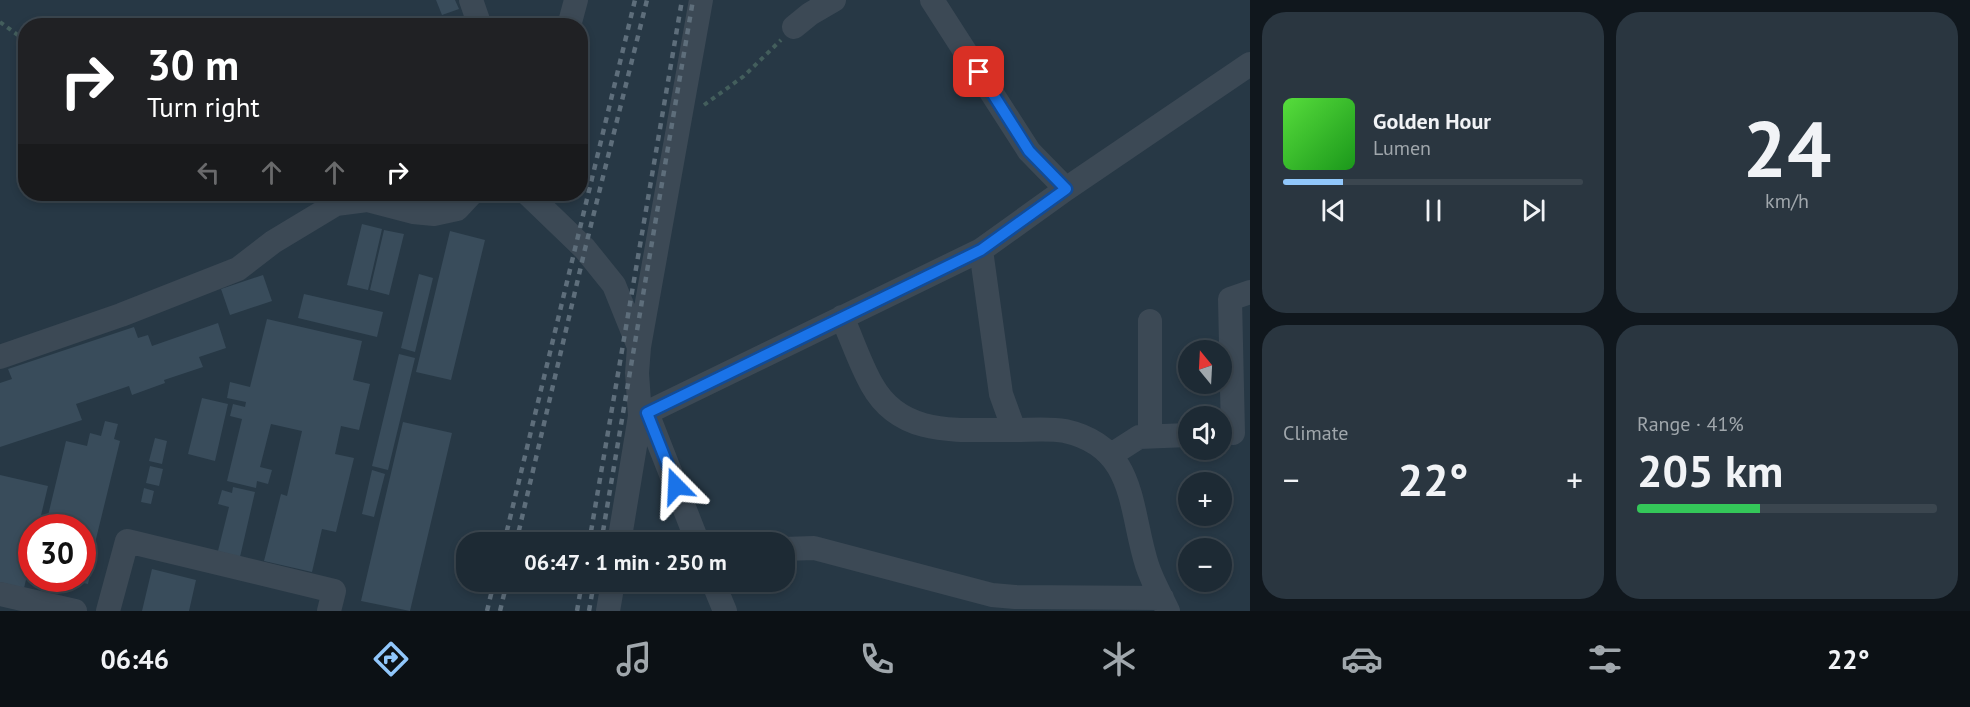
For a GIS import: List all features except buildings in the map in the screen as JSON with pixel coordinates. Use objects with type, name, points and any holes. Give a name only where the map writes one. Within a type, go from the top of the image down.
[{"type":"street","points":[[471,0],[477,18]]},
{"type":"street","points":[[571,18],[576,0]]},
{"type":"street","points":[[693,532],[643,414],[637,373],[639,347],[701,0]]},
{"type":"street","points":[[794,27],[810,14],[834,0]]},
{"type":"street","points":[[932,0],[1029,151],[1066,189]]},
{"type":"street","points":[[643,414],[981,250],[1066,189],[1250,64]]},
{"type":"street","points":[[0,357],[121,315],[238,269],[273,242],[336,204],[360,201]]},
{"type":"street","points":[[371,201],[413,213],[434,214],[457,209],[464,201]]},
{"type":"street","points":[[535,201],[585,249],[614,285],[639,347]]},
{"type":"street","points":[[981,250],[1001,394],[1014,430]]},
{"type":"street","points":[[1235,433],[1230,299],[1250,291]]},
{"type":"street","points":[[795,549],[814,548],[992,595],[1165,604],[1147,566],[1126,484],[1112,455],[1091,440],[1063,431],[937,429],[910,422],[888,407],[872,385],[842,317]]},
{"type":"street","points":[[1150,321],[1150,436]]},
{"type":"street","points":[[621,532],[643,414]]},
{"type":"street","points":[[1112,455],[1139,437],[1178,435]]},
{"type":"street","points":[[108,611],[127,541],[334,591],[329,611]]},
{"type":"street","points":[[608,611],[611,592]]},
{"type":"street","points":[[717,592],[725,611]]},
{"type":"street","points":[[0,594],[75,611]]},
{"type":"path","points":[[0,22],[18,35]]},
{"type":"path","points":[[680,123],[744,76],[794,27]]},
{"type":"railway","points":[[588,195],[635,0]]},
{"type":"railway","points":[[519,532],[585,249],[647,0]]},
{"type":"railway","points":[[591,532],[682,0]]},
{"type":"railway","points":[[603,532],[693,0]]},
{"type":"railway","points":[[507,532],[587,201]]},
{"type":"railway","points":[[487,611],[492,592]]},
{"type":"railway","points":[[500,611],[505,592]]},
{"type":"railway","points":[[577,611],[580,592]]},
{"type":"railway","points":[[589,611],[592,592]]},
{"type":"route","points":[[676,486],[647,413],[981,250],[1066,189],[1029,151],[979,72]]}]
